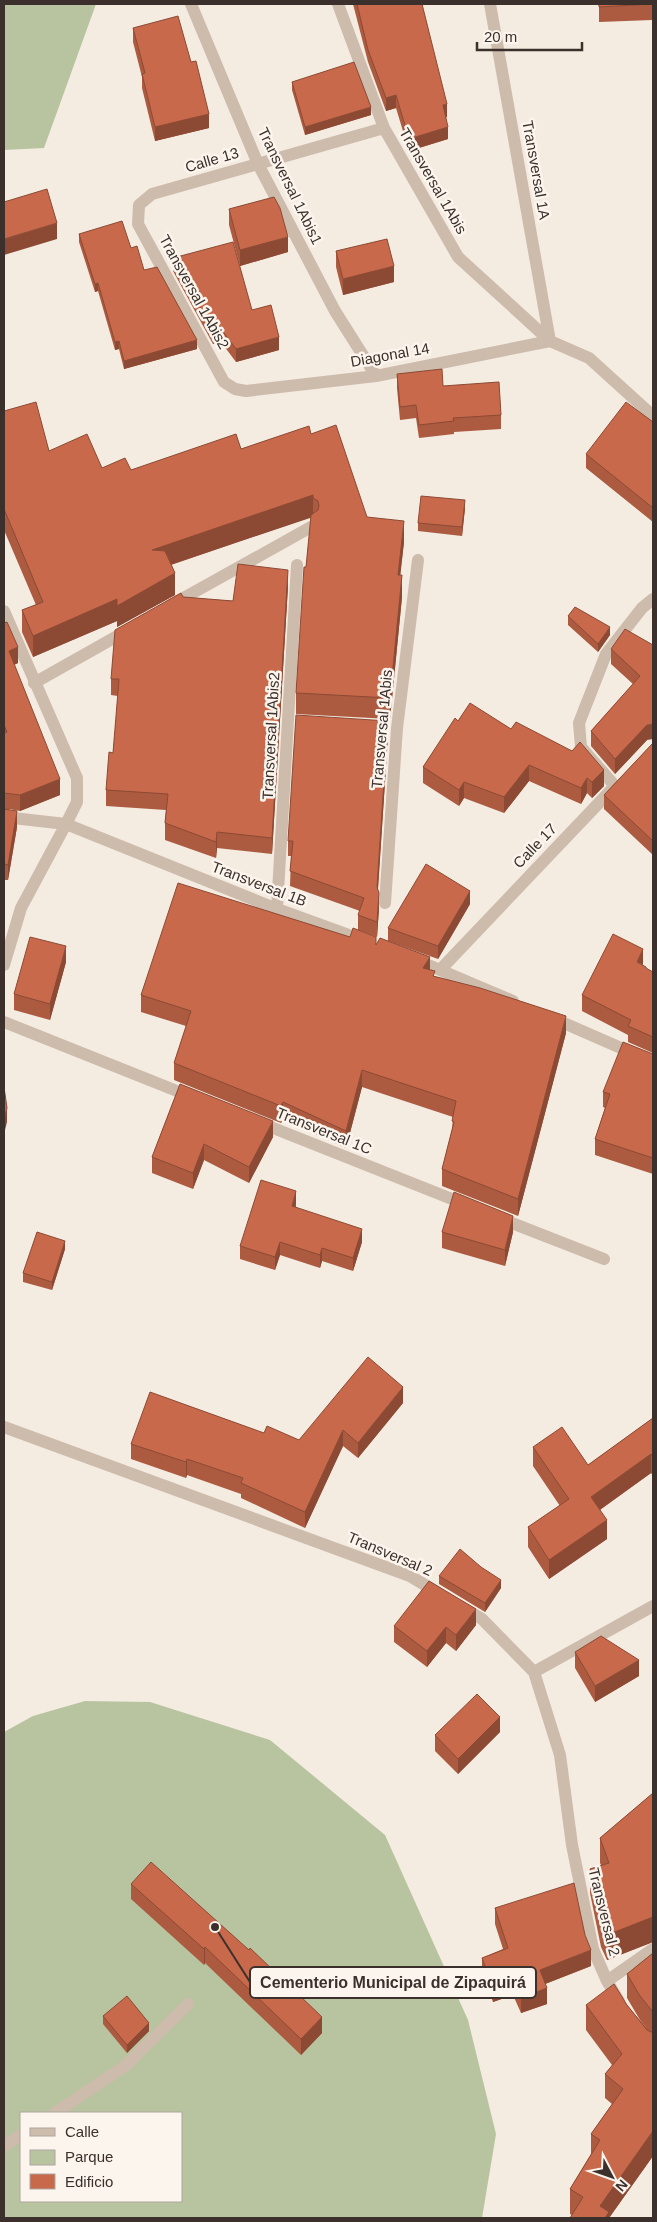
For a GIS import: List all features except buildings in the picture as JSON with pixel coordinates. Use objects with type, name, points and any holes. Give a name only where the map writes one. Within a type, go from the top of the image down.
[{"type":"street","name":"Transversal 1Abis1","points":[[191,4],[258,164],[335,311],[376,376]]},
{"type":"street","name":"Transversal 1Abis","points":[[338,4],[384,128],[458,258],[550,341],[589,358],[653,416]]},
{"type":"street","name":"Transversal 1A","points":[[490,4],[550,341]]},
{"type":"street","name":"Calle 13","points":[[139,205],[152,194],[384,128]]},
{"type":"street","name":"Transversal 1Abis2","points":[[139,205],[138,224],[224,382],[235,389]]},
{"type":"street","name":"Diagonal 14","points":[[235,389],[246,391],[376,376],[550,341]]},
{"type":"street","points":[[164,610],[311,527]]},
{"type":"street","name":"Transversal 1Abis","points":[[385,902],[392,728],[418,560]]},
{"type":"street","name":"Transversal 1Abis2","points":[[277,909],[293,722],[298,565]]},
{"type":"street","name":"Calle 17","points":[[441,969],[618,783],[581,747],[579,722],[606,654],[642,608],[653,599]]},
{"type":"street","points":[[4,611],[77,778],[77,802],[21,908],[4,965]]},
{"type":"street","points":[[34,683],[138,624]]},
{"type":"street","name":"Transversal 1B","points":[[4,817],[66,824],[277,909],[377,946]]},
{"type":"street","points":[[404,956],[441,969],[521,1004]]},
{"type":"street","points":[[538,1012],[653,1062]]},
{"type":"street","points":[[4,1022],[207,1102]]},
{"type":"street","name":"Transversal 1C","points":[[244,1117],[604,1259]]},
{"type":"street","name":"Transversal 2","points":[[4,1427],[410,1576],[482,1619],[534,1672],[560,1755],[572,1845],[591,1939],[607,1981],[624,2011]]},
{"type":"street","points":[[534,1672],[653,1606]]},
{"type":"street","points":[[607,1981],[653,1948]]},
{"type":"street","points":[[56,2112],[125,2066],[188,2004]]},
{"type":"street","points":[[4,2146],[20,2136]]},
{"type":"green space","points":[[4,4],[96,4],[44,148],[4,150]]},
{"type":"green space","points":[[85,1701],[150,1702],[270,1740],[385,1835],[468,2020],[496,2134],[482,2218],[4,2218],[4,1732],[33,1716]]},
{"type":"place","name":"Cementerio Municipal de Zipaquirá","points":[[215,1927]]}]
